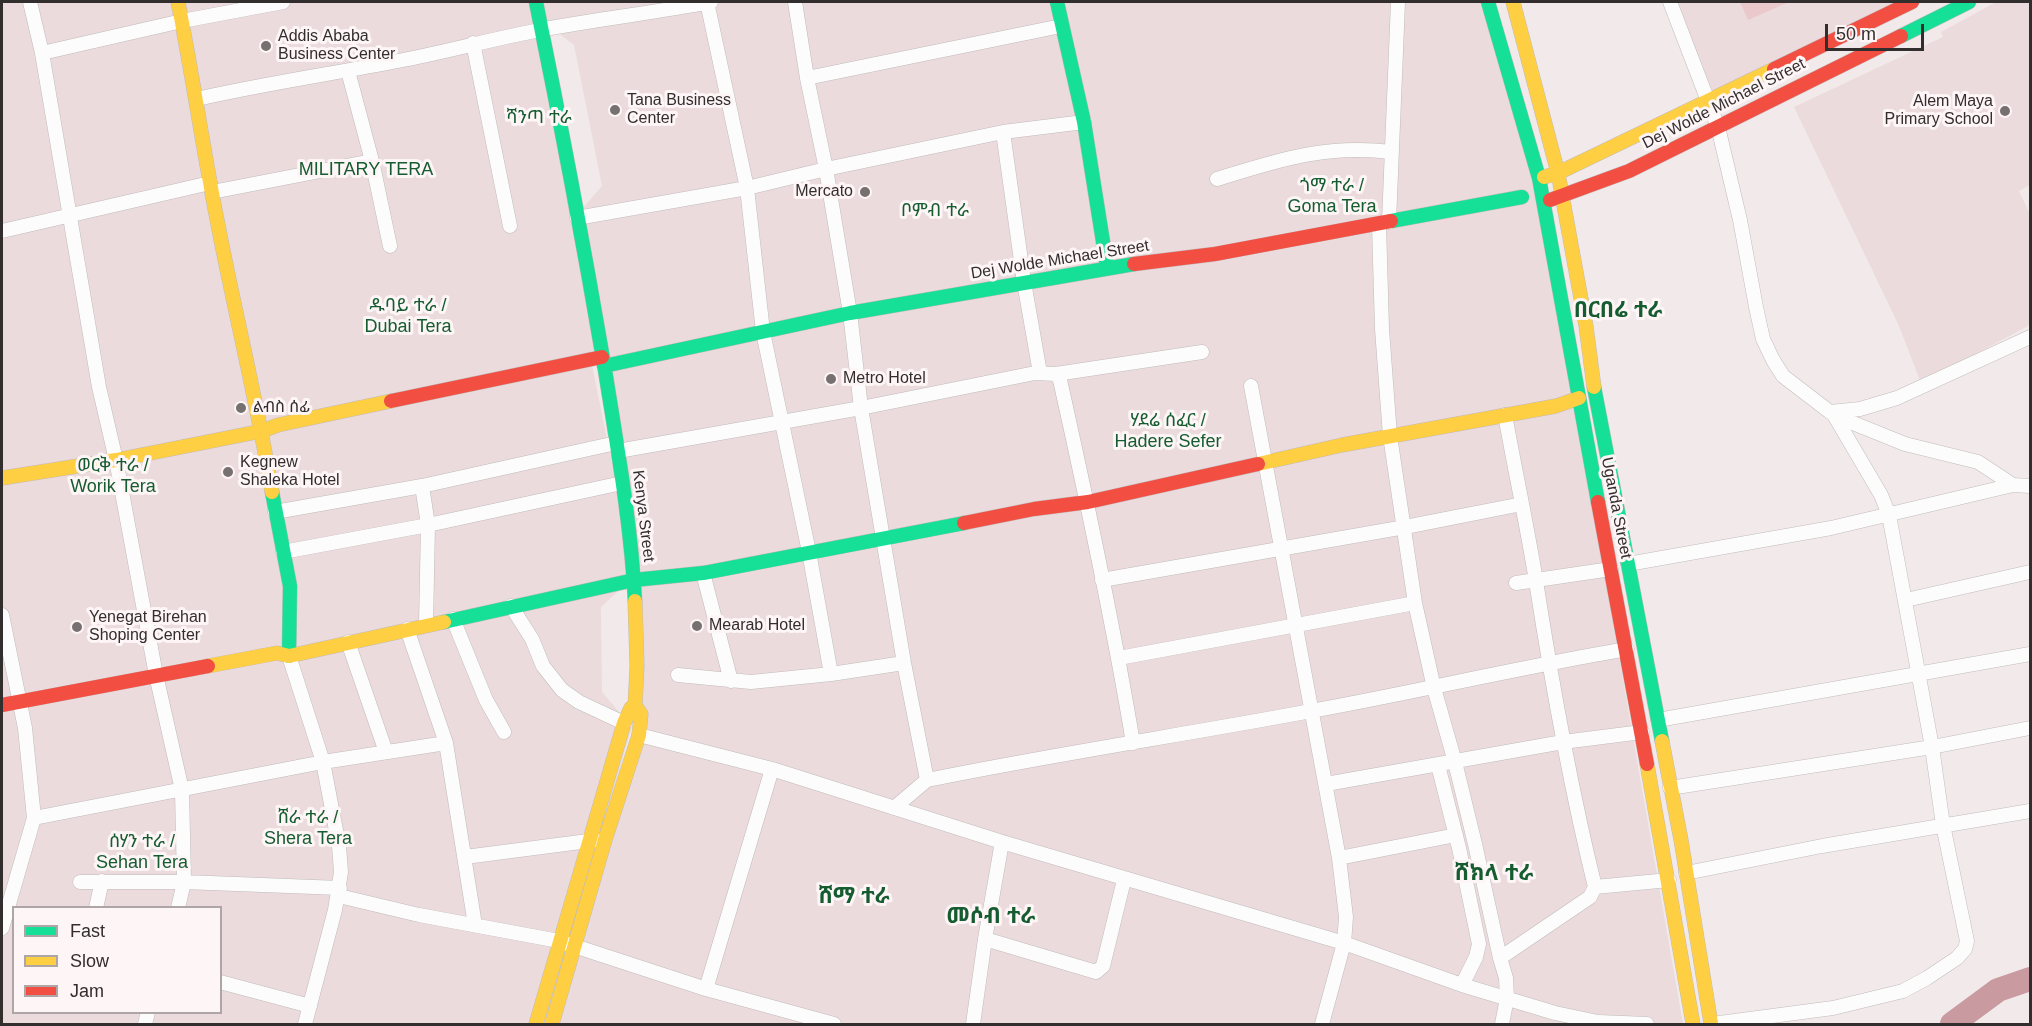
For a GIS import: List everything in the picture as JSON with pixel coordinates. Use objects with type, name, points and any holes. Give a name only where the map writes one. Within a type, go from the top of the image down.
[{"type":"main road","points":[[178,2],[211,187],[262,431],[290,586],[289,656]]},
{"type":"main road","name":"Kenya Street","points":[[536,2],[578,218],[617,447],[634,580],[637,676],[635,706],[631,708],[624,723],[536,1024]]},
{"type":"main road","points":[[1057,2],[1084,122],[1107,267]]},
{"type":"main road","name":"Uganda Street","points":[[1488,2],[1544,202],[1594,489],[1627,649],[1669,880],[1693,1024]]},
{"type":"main road","name":"Uganda Street","points":[[1513,2],[1563,197],[1586,326],[1595,395],[1658,720],[1712,1024]]},
{"type":"main road","name":"Dej Wolde Michael Street","points":[[1539,178],[1558,173],[1912,2]]},
{"type":"main road","name":"Dej Wolde Michael Street","points":[[1544,202],[1563,197],[1629,171],[1816,76],[1969,2]]},
{"type":"main road","points":[[1895,10],[1904,35]]},
{"type":"main road","name":"Dej Wolde Michael Street","points":[[2,478],[117,460],[262,431],[287,423],[763,332],[850,313],[1107,267],[1215,254],[1522,196]]},
{"type":"main road","points":[[2,705],[277,653],[289,656],[634,580],[703,573],[1034,509],[1088,502],[1342,445],[1556,406],[1579,398]]},
{"type":"main road","points":[[552,1024],[605,840],[639,735],[641,714],[635,706]]},
{"type":"street","points":[[30,2],[42,53],[99,387],[117,460],[156,675],[182,790],[184,882],[178,906]]},
{"type":"street","points":[[42,53],[182,21],[283,2]]},
{"type":"street","points":[[197,99],[435,54],[473,43],[541,29],[708,2],[747,188],[763,332],[809,552],[831,674]]},
{"type":"street","points":[[795,2],[850,313],[861,408],[904,663],[927,780]]},
{"type":"street","points":[[1398,2],[1391,152],[1384,223],[1382,329],[1390,436],[1415,603],[1506,978],[1507,999],[1502,1024]]},
{"type":"street","points":[[1670,2],[1718,127],[1764,339],[1783,376],[1832,414],[1905,444],[1978,462],[2013,485]]},
{"type":"street","points":[[807,78],[1061,26]]},
{"type":"street","points":[[473,43],[510,226]]},
{"type":"street","points":[[348,71],[372,161],[390,246]]},
{"type":"street","points":[[578,218],[747,188],[1003,132],[1084,122]]},
{"type":"street","points":[[1003,132],[1024,282],[1040,373]]},
{"type":"street","points":[[1217,179],[1290,157],[1322,151],[1363,149],[1391,152]]},
{"type":"street","points":[[2,231],[211,187],[372,161]]},
{"type":"street","points":[[1522,196],[1539,178]]},
{"type":"street","name":"Dej Wolde Michael Street","points":[[1522,196],[1544,202]]},
{"type":"street","points":[[1832,414],[1860,409],[1897,398],[2031,337]]},
{"type":"street","points":[[275,512],[422,486],[617,447],[861,408],[1040,373],[1056,374],[1202,352]]},
{"type":"street","points":[[1056,374],[1060,380],[1088,502],[1119,657],[1133,744]]},
{"type":"street","points":[[1251,386],[1326,784],[1339,858],[1346,917],[1344,944],[1322,1024]]},
{"type":"street","points":[[1579,398],[1595,395]]},
{"type":"street","points":[[1712,1024],[1833,1008],[1903,991],[1928,978],[1957,958],[1965,949],[1966,941],[1942,825],[1932,747],[1889,515],[1881,495],[1832,414]]},
{"type":"street","points":[[1478,949],[1498,952],[1590,897],[1595,887],[1577,815],[1563,742],[1505,415]]},
{"type":"street","points":[[283,552],[428,525],[622,483]]},
{"type":"street","points":[[1628,564],[1820,530],[2013,485],[2031,486]]},
{"type":"street","points":[[422,486],[428,525],[426,625]]},
{"type":"street","points":[[1102,580],[1522,504]]},
{"type":"street","points":[[1516,583],[1611,569]]},
{"type":"street","points":[[1906,600],[2031,572]]},
{"type":"street","points":[[703,573],[731,681]]},
{"type":"street","points":[[1119,657],[1415,603]]},
{"type":"street","points":[[511,606],[532,639],[543,666],[562,690],[579,702],[624,723]]},
{"type":"street","points":[[2,615],[25,728],[34,818],[6,923]]},
{"type":"street","points":[[453,619],[486,700],[504,732]]},
{"type":"street","points":[[407,629],[446,743],[475,925]]},
{"type":"street","points":[[348,642],[386,752]]},
{"type":"street","points":[[894,808],[927,780],[1434,688],[1548,663],[1627,649]]},
{"type":"street","points":[[1658,720],[2031,654]]},
{"type":"street","points":[[289,656],[323,762],[339,846],[341,872],[339,892],[305,1024]]},
{"type":"street","points":[[678,675],[751,681],[831,674],[904,663]]},
{"type":"street","points":[[1670,788],[1932,747],[2031,728]]},
{"type":"street","points":[[1326,784],[1563,742],[1642,732]]},
{"type":"street","points":[[639,735],[772,769],[1002,842],[1344,944],[1462,986],[1555,1013],[1598,1022],[1647,1024]]},
{"type":"street","points":[[34,818],[323,762],[446,743]]},
{"type":"street","points":[[1438,765],[1458,842],[1478,949],[1462,986]]},
{"type":"street","points":[[706,989],[772,769]]},
{"type":"street","points":[[1686,873],[1942,825],[2031,811]]},
{"type":"street","points":[[465,857],[605,840]]},
{"type":"street","points":[[973,1024],[1002,842]]},
{"type":"street","points":[[1339,858],[1458,842],[1475,844]]},
{"type":"street","points":[[985,939],[1096,972],[1103,966],[1125,879]]},
{"type":"street","points":[[1595,887],[1669,880]]},
{"type":"street","points":[[96,906],[102,881]]},
{"type":"street","points":[[80,882],[184,882],[339,892],[419,915],[559,941],[706,989],[826,1023]]},
{"type":"street","points":[[222,983],[310,1006]]},
{"type":"shaded area","points":[[2,2],[1485,2],[1535,174],[1683,1024],[829,1024],[571,943],[635,728],[640,658],[641,571],[605,358],[592,365],[631,557],[640,571],[601,607],[602,692],[632,727],[545,1024],[2,1024]],"holes":[[[544,22],[574,45],[602,186],[581,210]]]},
{"type":"shaded area","points":[[1675,2],[1899,2],[1713,92]]},
{"type":"shaded area","points":[[1740,2],[1789,2],[1748,20]]},
{"type":"shaded area","points":[[1996,2],[2030,2],[2030,185],[2019,191],[2030,214],[2030,325],[1921,383],[1899,326],[1794,107],[1943,37],[1941,32]]},
{"type":"shaded area","points":[[570,945],[823,1024],[547,1024]]},
{"type":"waterway","points":[[1952,1024],[1998,990],[2030,979]]},
{"type":"traffic: fast","points":[[536,2],[605,370],[627,514],[635,601]]},
{"type":"traffic: fast","points":[[1057,2],[1084,122],[1107,267]]},
{"type":"traffic: fast","points":[[1488,2],[1539,178],[1598,502]]},
{"type":"traffic: fast","points":[[1901,36],[1969,2]]},
{"type":"traffic: fast","points":[[1391,221],[1522,197]]},
{"type":"traffic: fast","points":[[604,366],[850,313],[1134,264]]},
{"type":"traffic: fast","points":[[1594,387],[1662,741]]},
{"type":"traffic: fast","points":[[272,492],[290,586],[289,656]]},
{"type":"traffic: fast","points":[[444,622],[634,580],[703,573],[964,523]]},
{"type":"traffic: slow","points":[[178,2],[217,221],[272,492]]},
{"type":"traffic: slow","points":[[1513,2],[1558,173],[1586,326],[1594,387]]},
{"type":"traffic: slow","points":[[1544,177],[1558,173],[1774,69]]},
{"type":"traffic: slow","points":[[1258,464],[1342,445],[1556,406],[1579,398]]},
{"type":"traffic: slow","points":[[2,478],[116,460],[262,431],[278,425],[391,401]]},
{"type":"traffic: slow","points":[[536,1024],[624,723],[631,708],[635,706],[637,666],[635,601]]},
{"type":"traffic: slow","points":[[208,666],[277,653],[289,656],[444,622]]},
{"type":"traffic: slow","points":[[552,1024],[605,840],[639,735],[641,714],[635,706]]},
{"type":"traffic: slow","points":[[1662,741],[1681,840],[1711,1024]]},
{"type":"traffic: slow","points":[[1647,764],[1693,1024]]},
{"type":"traffic: jam","points":[[1774,69],[1912,2]]},
{"type":"traffic: jam","points":[[1550,200],[1629,171],[1901,36]]},
{"type":"traffic: jam","points":[[1134,264],[1215,254],[1391,221]]},
{"type":"traffic: jam","points":[[391,401],[602,357]]},
{"type":"traffic: jam","points":[[964,523],[1034,509],[1088,502],[1258,464]]},
{"type":"traffic: jam","points":[[1598,502],[1647,764]]},
{"type":"traffic: jam","points":[[2,705],[208,666]]},
{"type":"place","name":"Addis Ababa Business Center","points":[[266,46]]},
{"type":"place","name":"Tana Business Center","points":[[615,110]]},
{"type":"place","name":"Alem Maya Primary School","points":[[2005,111]]},
{"type":"place","name":"Mercato","points":[[865,192]]},
{"type":"place","name":"Metro Hotel","points":[[831,379]]},
{"type":"place","name":"ልብስ ሰፊ","points":[[241,408]]},
{"type":"place","name":"Kegnew Shaleka Hotel","points":[[228,472]]},
{"type":"place","name":"Mearab Hotel","points":[[697,626]]},
{"type":"place","name":"Yenegat Birehan Shoping Center","points":[[77,627]]},
{"type":"district","name":"ሻንጣ ተራ","points":[[539,118]]},
{"type":"district","name":"MILITARY TERA","points":[[366,170]]},
{"type":"district","name":"ጎማ ተራ / Goma Tera","points":[[1332,196]]},
{"type":"district","name":"ቦምብ ተራ","points":[[935,211]]},
{"type":"district","name":"በርበሬ ተራ","points":[[1618,311]]},
{"type":"district","name":"ዱባይ ተራ / Dubai Tera","points":[[408,316]]},
{"type":"district","name":"ሃደሬ ሰፈር / Hadere Sefer","points":[[1168,431]]},
{"type":"district","name":"ወርቅ ተራ / Worik Tera","points":[[113,476]]},
{"type":"district","name":"ሸራ ተራ / Shera Tera","points":[[308,828]]},
{"type":"district","name":"ሰሃን ተራ / Sehan Tera","points":[[142,852]]},
{"type":"district","name":"ሸክላ ተራ","points":[[1494,874]]},
{"type":"district","name":"ሸማ ተራ","points":[[854,897]]},
{"type":"district","name":"መሶብ ተራ","points":[[991,917]]}]
